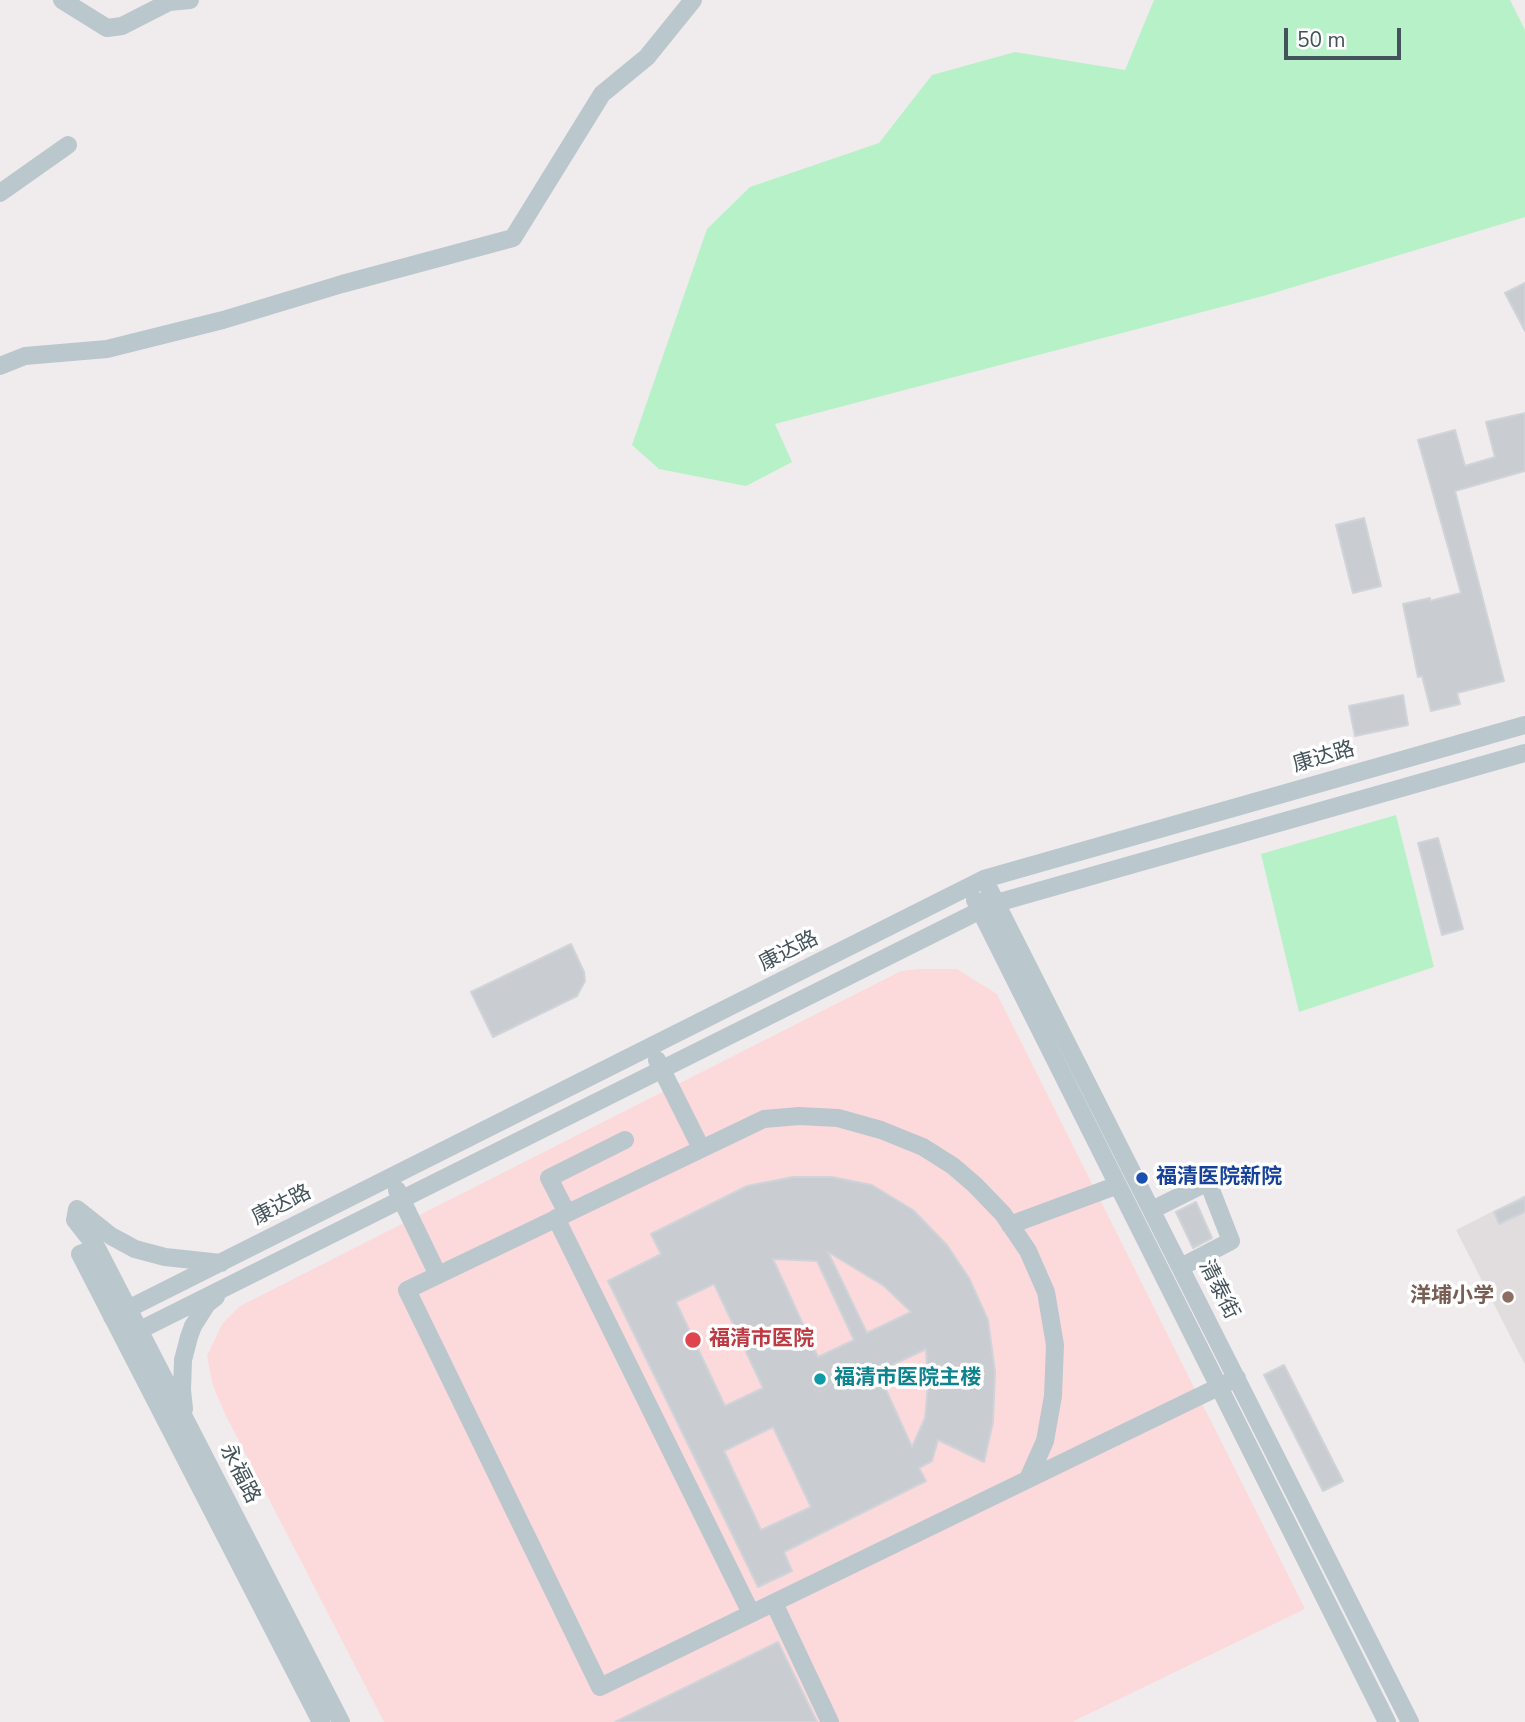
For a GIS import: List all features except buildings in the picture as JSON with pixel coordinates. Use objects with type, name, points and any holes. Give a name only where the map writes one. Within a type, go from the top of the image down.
[{"type":"street","points":[[62,0],[107,28],[122,26],[169,2],[190,0]]},
{"type":"street","points":[[0,366],[25,356],[107,349],[223,320],[513,237],[602,94],[647,57],[690,1]]},
{"type":"street","points":[[0,193],[68,145]]},
{"type":"street","name":"康达路","points":[[112,1317],[976,883],[1525,725]]},
{"type":"street","points":[[132,1334],[989,906],[1525,754]]},
{"type":"street","name":"清泰街","points":[[976,883],[1152,1210],[1410,1722]]},
{"type":"street","name":"清泰街","points":[[989,906],[1118,1185],[1387,1722]]},
{"type":"street","points":[[650,1047],[701,1148]]},
{"type":"street","points":[[1028,1479],[1045,1441],[1053,1396],[1055,1345],[1046,1292],[1028,1251],[1010,1225],[975,1185],[953,1166],[923,1147],[852,1121],[799,1116],[764,1119],[407,1290],[600,1688],[1237,1378]]},
{"type":"street","points":[[625,1140],[550,1178],[562,1215],[751,1614]]},
{"type":"street","points":[[390,1178],[438,1275]]},
{"type":"street","points":[[1152,1210],[1208,1182],[1231,1241],[1181,1267]]},
{"type":"street","points":[[1010,1225],[1118,1185]]},
{"type":"street","points":[[88,1251],[75,1220],[77,1209],[111,1236],[135,1249],[164,1257],[221,1263]]},
{"type":"street","name":"永福路","points":[[88,1251],[128,1309],[132,1334],[321,1722]]},
{"type":"street","name":"永福路","points":[[88,1251],[112,1317],[132,1334],[186,1420],[341,1722]]},
{"type":"street","points":[[186,1420],[182,1390],[183,1360],[193,1326],[207,1304],[232,1284]]},
{"type":"street","points":[[774,1602],[830,1722]]},
{"type":"shaded area","name":"福清市医院","points":[[957,969],[997,994],[1305,1609],[1072,1722],[384,1722],[213,1386],[207,1356],[222,1324],[240,1306],[901,971]]},
{"type":"shaded area","name":"洋埔小学","points":[[1525,1195],[1525,1365],[1456,1230]]},
{"type":"green space","points":[[1154,0],[1510,0],[1525,30],[1525,217],[1267,295],[775,424],[792,462],[746,486],[659,469],[632,445],[707,229],[750,187],[879,143],[932,75],[1015,52],[1125,70]]},
{"type":"green space","points":[[1396,815],[1434,967],[1299,1012],[1261,854]]},
{"type":"place","name":"福清医院新院","points":[[1142,1178]]},
{"type":"place","name":"洋埔小学","points":[[1508,1297]]},
{"type":"place","name":"福清市医院","points":[[693,1340]]},
{"type":"place","name":"福清市医院主楼","points":[[820,1379]]}]
